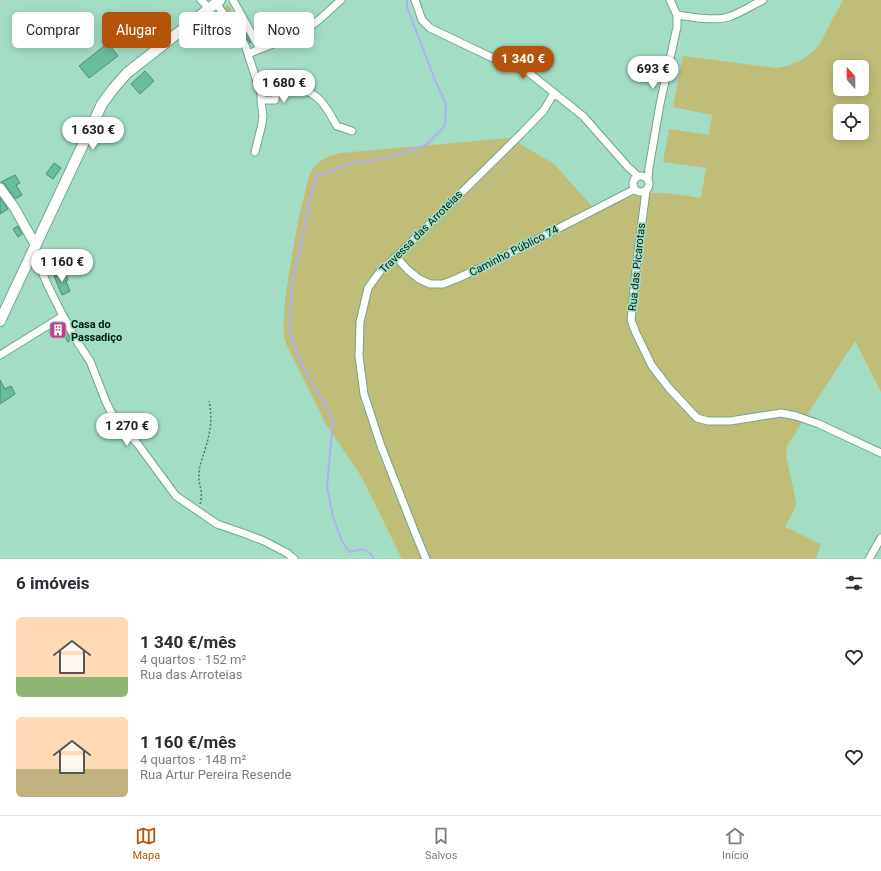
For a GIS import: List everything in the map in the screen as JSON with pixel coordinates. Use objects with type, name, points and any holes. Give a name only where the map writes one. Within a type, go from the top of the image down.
[{"type":"main road","points":[[0,321],[34,262],[34,249],[102,104],[127,73],[215,4]]},
{"type":"street","points":[[201,0],[215,4],[245,45],[261,94],[263,117],[255,152]]},
{"type":"street","points":[[233,0],[260,49]]},
{"type":"street","points":[[248,54],[302,33],[341,0]]},
{"type":"street","points":[[415,0],[422,20],[430,28],[499,61],[528,72],[550,88],[554,93],[583,116],[628,167],[638,176],[643,176],[648,179]]},
{"type":"street","points":[[638,176],[633,182],[635,189],[640,192],[646,191],[650,186],[648,179],[649,168],[660,104],[678,27],[677,15],[670,0]]},
{"type":"street","points":[[677,15],[722,19],[732,16],[752,4],[763,0]]},
{"type":"street","points":[[261,100],[275,100],[277,90],[301,90],[313,94],[323,103],[337,126],[352,131]]},
{"type":"street","name":"Travessa das Arroteias","points":[[426,559],[381,446],[364,394],[359,356],[360,322],[368,288],[381,270],[396,257],[544,110],[554,93]]},
{"type":"street","points":[[0,188],[14,207],[34,249]]},
{"type":"street","name":"Caminho Público 74","points":[[396,257],[419,279],[430,284],[444,284],[491,263],[635,189]]},
{"type":"street","name":"Rua das Picarotas","points":[[646,191],[631,320],[652,366],[669,388],[697,418],[708,421],[730,421],[781,413],[796,416],[819,424],[881,453]]},
{"type":"street","points":[[34,262],[78,343],[90,361],[111,412],[176,496],[217,524],[255,537],[286,553],[294,559]]},
{"type":"street","points":[[0,356],[63,316]]},
{"type":"street","points":[[868,559],[881,538]]},
{"type":"path","points":[[198,512],[202,498],[199,473],[211,430],[211,411],[209,401]]},
{"type":"shaded area","points":[[843,0],[881,0],[881,392],[855,341],[787,446],[786,455],[796,506],[785,527],[821,544],[816,559],[402,559],[361,476],[324,421],[285,341],[284,312],[289,271],[300,210],[308,179],[314,167],[326,158],[341,153],[510,138],[554,164],[598,213],[632,196],[641,194],[666,193],[701,198],[706,168],[663,162],[669,129],[709,135],[712,115],[673,107],[683,56],[776,68],[800,61],[819,45]]},
{"type":"shaded area","points":[[228,5],[232,12],[227,12],[224,8]]},
{"type":"building","points":[[246,34],[251,42],[250,43],[246,37]]},
{"type":"building","points":[[102,48],[112,48],[118,56],[89,78],[79,66]]},
{"type":"building","points":[[145,71],[154,81],[140,94],[131,84]]},
{"type":"building","points":[[54,163],[61,168],[53,179],[46,174]]},
{"type":"building","points":[[15,175],[20,183],[16,185],[22,195],[15,199],[5,184],[1,182]]},
{"type":"building","points":[[0,198],[8,209],[0,214]]},
{"type":"building","points":[[18,226],[22,234],[18,237],[13,229]]},
{"type":"building","points":[[65,271],[68,280],[66,281],[70,291],[62,295],[54,276]]},
{"type":"building","points":[[61,323],[71,340],[68,342],[61,331],[52,337],[49,331]]},
{"type":"building","points":[[0,380],[5,389],[11,386],[15,394],[0,404]]},
{"type":"waterway","points":[[374,559],[370,553],[363,549],[349,552],[342,541],[333,517],[327,486],[333,422],[302,365],[289,330],[292,286],[311,196],[317,176],[355,162],[384,159],[426,145],[445,126],[446,104],[435,80],[407,7],[407,0]]},
{"type":"place","name":"Casa do Passadiço","points":[[58,330]]}]
